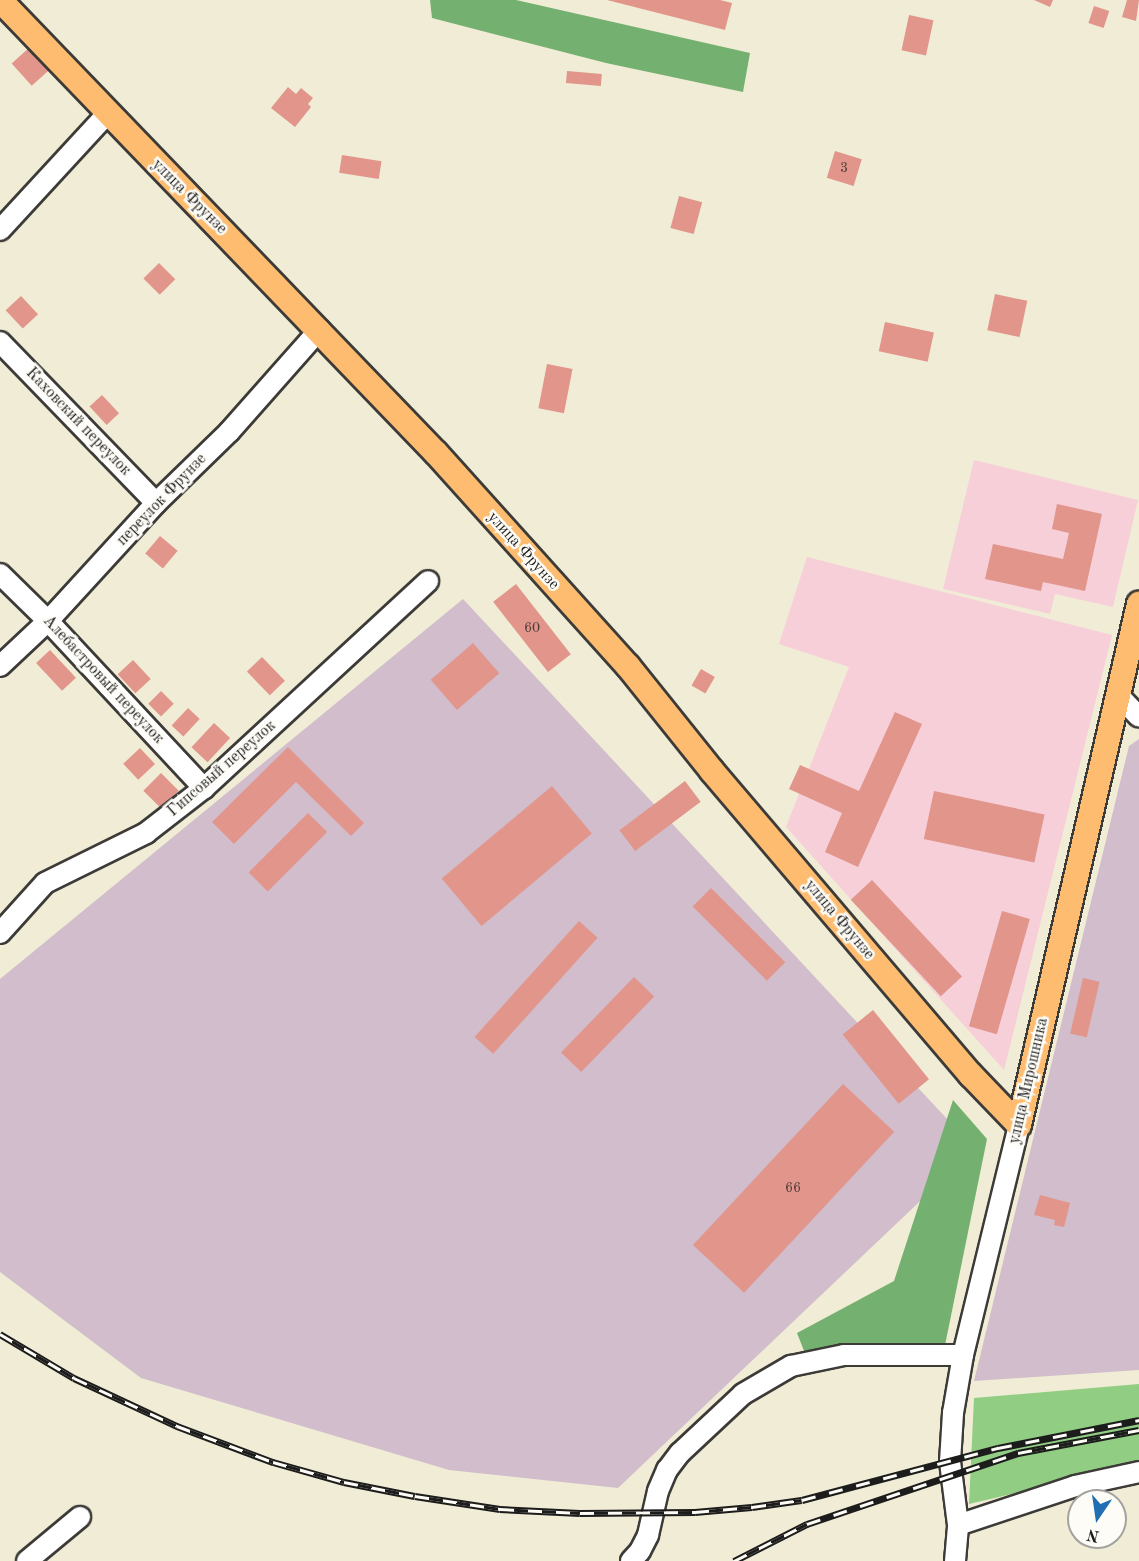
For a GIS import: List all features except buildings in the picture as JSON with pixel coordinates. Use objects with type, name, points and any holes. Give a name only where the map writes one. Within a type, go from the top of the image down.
[{"type":"main road","name":"улица Фрунзе","points":[[0,0],[107,114],[320,329],[436,453],[628,666],[680,732],[864,950],[971,1075],[1019,1125]]},
{"type":"main road","name":"улица Мирошника","points":[[1019,1125],[1139,604]]},
{"type":"street","points":[[0,230],[107,114]]},
{"type":"street","name":"переулок Фрунзе","points":[[0,666],[48,621],[156,503],[229,432],[320,329]]},
{"type":"street","name":"Каховский переулок","points":[[0,342],[156,503]]},
{"type":"street","name":"Алебастровый переулок","points":[[0,574],[48,621],[204,788]]},
{"type":"street","name":"Гипсовый переулок","points":[[0,933],[45,883],[146,833],[204,788],[428,581]]},
{"type":"street","points":[[1118,695],[1139,717]]},
{"type":"street","name":"улица Мирошника","points":[[955,1561],[958,1525],[950,1475],[950,1445],[963,1355],[1019,1125]]},
{"type":"street","points":[[631,1561],[640,1551],[648,1535],[657,1491],[667,1470],[680,1453],[743,1394],[791,1366],[844,1355],[963,1355]]},
{"type":"street","points":[[958,1525],[1075,1486],[1139,1472]]},
{"type":"street","points":[[27,1561],[80,1517]]},
{"type":"shaded area","points":[[974,460],[1138,500],[1113,607],[1055,594],[1050,614],[943,589]]},
{"type":"shaded area","points":[[807,557],[1112,635],[1004,1070],[786,827],[849,667],[779,644]]},
{"type":"shaded area","points":[[463,599],[975,1149],[618,1488],[449,1470],[141,1378],[0,1272],[0,979]]},
{"type":"shaded area","points":[[1139,739],[1139,1370],[974,1381],[1129,746]]},
{"type":"green space","points":[[430,0],[516,0],[750,53],[743,92],[606,63],[432,18]]},
{"type":"green space","points":[[953,1100],[987,1139],[943,1355],[808,1361],[797,1333],[894,1281]]},
{"type":"green space","points":[[1139,1384],[1139,1464],[969,1504],[974,1398]]},
{"type":"railway","points":[[0,1334],[74,1378],[177,1426],[273,1462],[344,1482],[500,1509],[580,1513],[695,1512],[752,1507],[802,1500],[998,1448],[1139,1420]]},
{"type":"railway","points":[[734,1561],[807,1524],[1018,1453],[1139,1430]]}]
